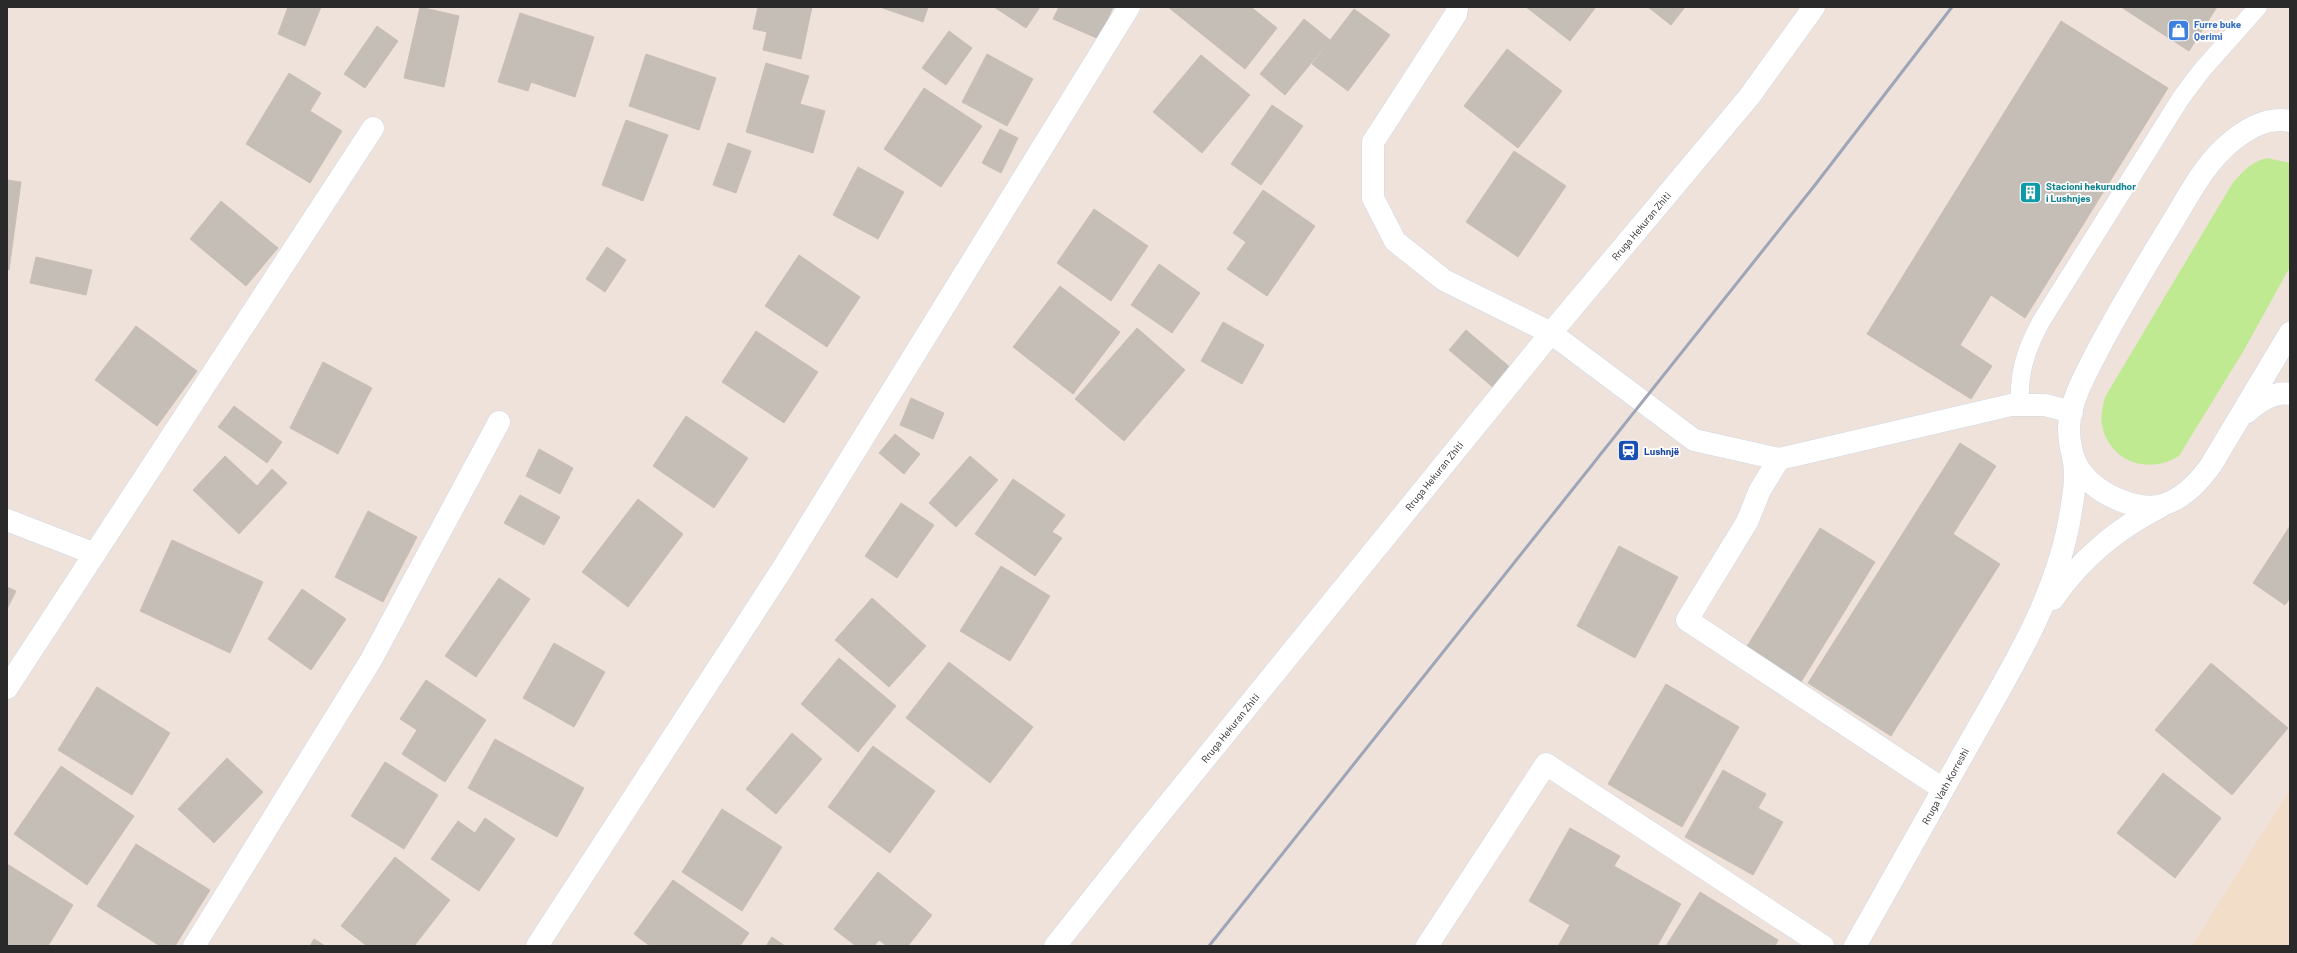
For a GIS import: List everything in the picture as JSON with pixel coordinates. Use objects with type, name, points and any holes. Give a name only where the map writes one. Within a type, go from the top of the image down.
[{"type":"street","points":[[537,946],[781,571],[1129,7]]},
{"type":"street","points":[[1457,7],[1456,14],[1373,142],[1373,198],[1395,241],[1444,280],[1551,333],[1694,440],[1779,459],[1919,425],[2020,404],[2045,405],[2072,412]]},
{"type":"street","name":"Rruga Hekuran Zhiti","points":[[1055,946],[1148,829],[1551,333],[1749,97],[1814,7]]},
{"type":"street","points":[[2168,502],[2152,506],[2143,506],[2114,496],[2094,484],[2082,473],[2073,454],[2069,435],[2072,412],[2089,367],[2122,305],[2216,156],[2233,141],[2249,130],[2290,109]]},
{"type":"street","points":[[2268,121],[2290,121]]},
{"type":"street","points":[[7,688],[373,128]]},
{"type":"street","name":"Rruga Vath Korreshi","points":[[1855,946],[2035,625],[2055,595],[2104,543],[2129,523],[2184,494],[2201,478],[2290,333]]},
{"type":"street","points":[[2233,425],[2255,406],[2269,397],[2280,394],[2290,394]]},
{"type":"street","points":[[194,946],[370,660],[499,422]]},
{"type":"street","name":"Rruga Vath Korreshi","points":[[2035,625],[2060,564],[2066,540],[2073,498],[2075,470],[2073,454]]},
{"type":"street","points":[[1779,459],[1760,490],[1747,522],[1687,620],[1943,789]]},
{"type":"street","points":[[7,520],[95,554]]},
{"type":"street","points":[[1427,946],[1546,764],[1823,946]]},
{"type":"lane","points":[[2020,404],[2020,380],[2024,358],[2042,320],[2181,98],[2202,70],[2258,7]]},
{"type":"shaded area","points":[[2290,789],[2290,946],[2192,946]]},
{"type":"green space","points":[[2267,158],[2290,163],[2290,267],[2244,350],[2179,456],[2167,462],[2155,464],[2132,462],[2113,448],[2106,438],[2101,418],[2105,397],[2232,184],[2247,168],[2256,162]]},
{"type":"building","points":[[288,7],[321,7],[305,46],[278,34]]},
{"type":"building","points":[[420,7],[459,16],[444,87],[404,78]]},
{"type":"building","points":[[758,7],[812,7],[801,59],[763,50],[767,32],[753,29]]},
{"type":"building","points":[[880,7],[928,7],[923,22]]},
{"type":"building","points":[[994,7],[1040,7],[1026,28]]},
{"type":"building","points":[[1059,7],[1113,7],[1099,39],[1053,19]]},
{"type":"building","points":[[1168,7],[1251,7],[1277,28],[1245,69]]},
{"type":"building","points":[[1526,7],[1596,7],[1570,41]]},
{"type":"building","points":[[1648,7],[1685,7],[1671,25]]},
{"type":"building","name":"Furre buke Qerimi","points":[[2121,7],[2217,7],[2189,51]]},
{"type":"building","points":[[1354,9],[1390,35],[1348,91],[1312,64]]},
{"type":"building","points":[[520,13],[594,37],[575,97],[531,82],[528,91],[498,82]]},
{"type":"building","points":[[1304,19],[1330,40],[1285,95],[1260,74]]},
{"type":"building","name":"Stacioni hekurudhor i Lushnjes","points":[[2061,21],[2168,88],[2025,318],[1991,295],[1960,345],[1992,366],[1971,399],[1867,334]]},
{"type":"building","points":[[377,26],[398,41],[365,88],[344,74]]},
{"type":"building","points":[[949,31],[972,48],[946,85],[922,68]]},
{"type":"building","points":[[1507,49],[1562,91],[1518,148],[1464,106]]},
{"type":"building","points":[[646,54],[716,78],[699,130],[629,106]]},
{"type":"building","points":[[987,54],[1033,79],[1007,126],[962,102]]},
{"type":"building","points":[[1201,55],[1250,95],[1202,153],[1153,112]]},
{"type":"building","points":[[766,63],[809,76],[800,104],[825,111],[813,153],[746,132]]},
{"type":"building","points":[[289,73],[321,93],[310,111],[342,131],[310,183],[246,144]]},
{"type":"building","points":[[924,88],[982,126],[941,187],[884,149]]},
{"type":"building","points":[[1272,105],[1303,126],[1261,185],[1231,164]]},
{"type":"building","points":[[626,120],[668,135],[643,201],[602,185]]},
{"type":"building","points":[[1000,129],[1018,138],[1001,173],[982,163]]},
{"type":"building","points":[[728,143],[751,151],[736,193],[713,185]]},
{"type":"building","points":[[1514,151],[1566,186],[1518,257],[1466,222]]},
{"type":"building","points":[[858,167],[904,192],[878,239],[833,215]]},
{"type":"building","points":[[7,180],[21,182],[9,270],[7,270]]},
{"type":"building","points":[[1263,190],[1315,226],[1267,296],[1227,269],[1246,242],[1233,233]]},
{"type":"building","points":[[221,201],[278,248],[246,286],[190,239]]},
{"type":"building","points":[[1094,209],[1148,246],[1111,301],[1057,263]]},
{"type":"building","points":[[607,247],[626,260],[605,292],[586,279]]},
{"type":"building","points":[[799,255],[860,297],[827,347],[765,306]]},
{"type":"building","points":[[36,257],[92,270],[86,295],[30,283]]},
{"type":"building","points":[[1159,264],[1200,293],[1172,333],[1131,305]]},
{"type":"building","points":[[1060,286],[1120,332],[1073,394],[1013,347]]},
{"type":"building","points":[[1223,322],[1264,345],[1242,384],[1201,361]]},
{"type":"building","points":[[136,326],[197,371],[157,426],[95,380]]},
{"type":"building","points":[[1137,328],[1185,370],[1124,441],[1075,399]]},
{"type":"building","points":[[1466,330],[1512,369],[1495,389],[1449,350]]},
{"type":"building","points":[[756,331],[818,372],[784,423],[722,382]]},
{"type":"building","points":[[323,362],[372,388],[338,454],[290,428]]},
{"type":"building","points":[[911,398],[944,413],[933,439],[900,425]]},
{"type":"building","points":[[234,406],[282,442],[267,463],[218,427]]},
{"type":"building","points":[[686,416],[748,458],[714,508],[653,466]]},
{"type":"building","points":[[895,434],[920,454],[904,474],[879,453]]},
{"type":"building","points":[[1960,443],[1996,466],[1953,534],[2000,564],[1891,736],[1808,683]]},
{"type":"building","points":[[539,449],[573,468],[560,494],[526,476]]},
{"type":"building","points":[[225,456],[257,486],[272,469],[287,483],[239,534],[193,490]]},
{"type":"building","points":[[970,456],[998,480],[956,527],[929,503]]},
{"type":"building","points":[[1013,479],[1065,515],[1052,532],[1062,538],[1035,576],[975,534]]},
{"type":"building","points":[[520,495],[560,517],[544,545],[504,523]]},
{"type":"building","points":[[638,499],[683,534],[628,607],[582,572]]},
{"type":"building","points":[[901,503],[934,525],[897,578],[865,556]]},
{"type":"building","points":[[368,511],[417,537],[383,602],[335,577]]},
{"type":"building","points":[[2290,526],[2290,598],[2285,605],[2253,583]]},
{"type":"building","points":[[1820,528],[1875,562],[1801,682],[1746,648]]},
{"type":"building","points":[[172,540],[263,582],[230,653],[140,611]]},
{"type":"building","points":[[1619,546],[1678,577],[1635,658],[1577,626]]},
{"type":"building","points":[[1001,566],[1050,596],[1010,661],[960,631]]},
{"type":"building","points":[[499,578],[530,599],[476,677],[445,656]]},
{"type":"building","points":[[7,587],[16,591],[7,609]]},
{"type":"building","points":[[302,589],[346,619],[311,670],[268,639]]},
{"type":"building","points":[[872,598],[926,646],[889,687],[835,640]]},
{"type":"building","points":[[554,643],[605,672],[574,727],[523,698]]},
{"type":"building","points":[[839,658],[896,706],[858,752],[801,704]]},
{"type":"building","points":[[949,662],[1033,727],[990,783],[906,718]]},
{"type":"building","points":[[2211,663],[2288,728],[2232,795],[2155,730]]},
{"type":"building","points":[[426,680],[486,720],[445,782],[402,754],[417,730],[400,719]]},
{"type":"building","points":[[1666,684],[1739,727],[1682,827],[1608,784]]},
{"type":"building","points":[[97,687],[170,733],[132,795],[58,750]]},
{"type":"building","points":[[792,733],[822,759],[776,814],[746,789]]},
{"type":"building","points":[[495,739],[584,788],[557,837],[468,788]]},
{"type":"building","points":[[873,746],[935,791],[890,853],[828,807]]},
{"type":"building","points":[[227,758],[263,792],[214,843],[178,809]]},
{"type":"building","points":[[385,762],[438,795],[404,849],[351,816]]},
{"type":"building","points":[[61,766],[134,816],[87,885],[14,834]]},
{"type":"building","points":[[1723,770],[1766,794],[1758,808],[1783,822],[1753,875],[1685,837]]},
{"type":"building","points":[[2163,773],[2221,818],[2175,878],[2117,833]]},
{"type":"building","points":[[722,809],[782,847],[742,911],[682,872]]},
{"type":"building","points":[[485,818],[515,839],[479,891],[431,859],[458,821],[475,833]]},
{"type":"building","points":[[1570,828],[1620,856],[1614,866],[1681,904],[1657,946],[1558,946],[1570,925],[1529,901]]},
{"type":"building","points":[[136,844],[210,890],[175,946],[160,946],[97,906]]},
{"type":"building","points":[[395,857],[450,900],[414,946],[367,946],[341,926]]},
{"type":"building","points":[[7,864],[73,905],[48,946],[7,946]]},
{"type":"building","points":[[878,872],[932,915],[908,946],[887,946],[879,940],[874,946],[856,946],[834,929]]},
{"type":"building","points":[[673,880],[749,933],[740,946],[650,946],[634,934]]},
{"type":"building","points":[[1700,892],[1778,940],[1775,946],[1666,946]]},
{"type":"building","points":[[772,937],[785,946],[766,946]]},
{"type":"building","points":[[314,939],[325,946],[310,946]]},
{"type":"railway","points":[[1209,946],[1815,185],[1952,7]]},
{"type":"place","name":"Furre buke Qerimi","points":[[2179,30]]},
{"type":"place","name":"Stacioni hekurudhor i Lushnjes","points":[[2030,192]]},
{"type":"place","name":"Lushnjë","points":[[1629,451]]}]
